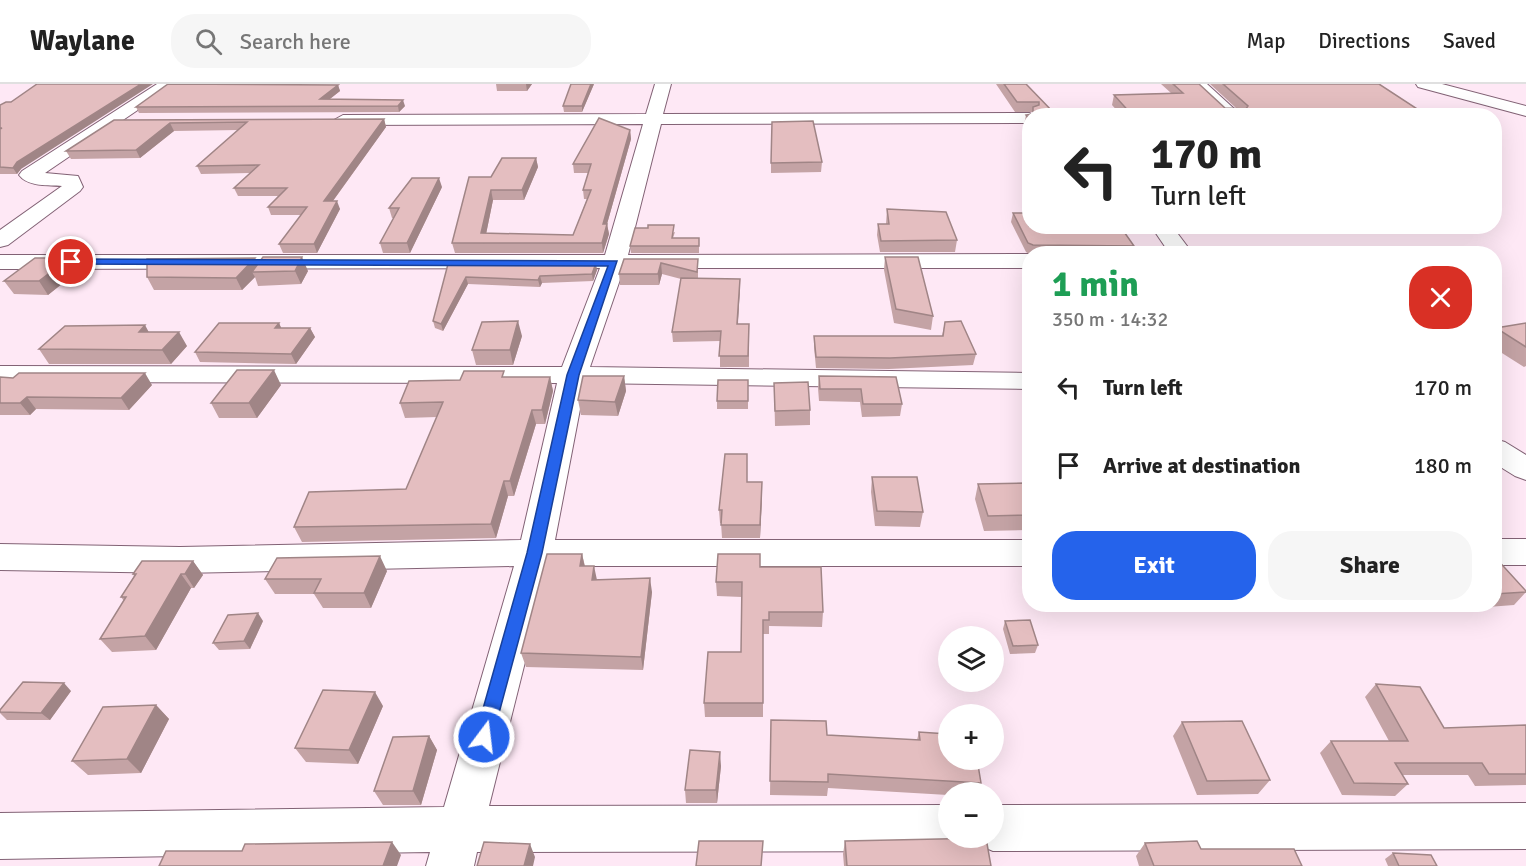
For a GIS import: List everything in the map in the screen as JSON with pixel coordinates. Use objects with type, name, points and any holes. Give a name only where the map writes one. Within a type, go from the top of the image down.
[{"type":"street","points":[[0,240],[73,187],[71,180],[41,179],[29,175],[168,84]]},
{"type":"street","points":[[454,848],[535,553],[573,375],[614,263],[663,84]]},
{"type":"street","points":[[1198,84],[1225,108]]},
{"type":"street","points":[[1424,84],[1526,111]]},
{"type":"street","points":[[329,120],[1022,118]]},
{"type":"street","points":[[113,120],[149,120]]},
{"type":"street","points":[[0,262],[1022,261]]},
{"type":"street","points":[[0,374],[573,375],[1022,381]]},
{"type":"street","points":[[1502,454],[1526,469]]},
{"type":"street","points":[[1502,552],[1526,552]]},
{"type":"street","points":[[0,557],[180,560],[535,553],[1022,553]]},
{"type":"street","points":[[1004,828],[1526,825]]},
{"type":"street","points":[[0,836],[454,848],[938,828]]},
{"type":"building","points":[[37,84],[141,84],[17,162],[13,168],[0,167],[0,129],[2,128],[0,128],[0,105],[11,102]]},
{"type":"building","points":[[168,84],[338,85],[320,99],[403,100],[398,106],[136,107]]},
{"type":"building","points":[[571,84],[591,84],[582,106],[563,106]]},
{"type":"building","points":[[1004,84],[1026,84],[1049,108],[1033,108],[1039,105],[1039,102],[1017,102]]},
{"type":"building","points":[[1173,84],[1199,84],[1225,108],[1126,108],[1114,95],[1183,93]]},
{"type":"building","points":[[1223,84],[1379,84],[1416,108],[1247,108],[1248,106]]},
{"type":"building","points":[[599,118],[630,130],[603,224],[607,224],[602,243],[452,243],[469,177],[491,177],[502,158],[536,158],[522,190],[491,190],[481,233],[573,235],[591,190],[583,190],[591,164],[573,164]]},
{"type":"building","points":[[384,119],[324,201],[337,201],[314,244],[279,244],[307,207],[268,207],[287,188],[234,188],[259,165],[197,166],[247,122],[170,123],[136,150],[66,151],[114,120]]},
{"type":"building","points":[[813,121],[822,162],[771,163],[772,122]]},
{"type":"building","points":[[412,178],[439,178],[407,243],[380,243],[399,208],[389,208]]},
{"type":"building","points":[[887,209],[946,212],[957,240],[881,241],[878,224],[889,224]]},
{"type":"building","points":[[1013,213],[1022,213],[1022,231]]},
{"type":"building","points":[[648,225],[674,225],[672,238],[699,238],[699,246],[630,246],[635,228],[648,228]]},
{"type":"building","points":[[1024,234],[1126,234],[1134,246],[1033,245],[1028,243]]},
{"type":"building","points":[[263,257],[302,257],[295,271],[252,272]]},
{"type":"building","points":[[885,257],[918,257],[933,316],[896,309]]},
{"type":"building","points":[[35,258],[69,258],[39,281],[4,281]]},
{"type":"building","points":[[255,258],[236,278],[147,277],[147,259]]},
{"type":"building","points":[[624,259],[698,259],[697,272],[661,263],[658,274],[619,274]]},
{"type":"building","points":[[596,263],[592,274],[540,276],[538,280],[466,277],[441,324],[433,321],[448,264]]},
{"type":"building","points":[[681,278],[740,279],[737,324],[749,324],[748,356],[719,356],[721,331],[672,332]]},
{"type":"building","points":[[518,321],[510,350],[472,350],[482,322]]},
{"type":"building","points":[[961,321],[976,354],[890,358],[816,357],[814,336],[943,336],[945,322]]},
{"type":"building","points":[[219,323],[279,323],[275,328],[310,328],[291,354],[195,352]]},
{"type":"building","points":[[1526,323],[1526,347],[1502,332],[1502,327]]},
{"type":"building","points":[[145,325],[139,332],[179,332],[162,350],[39,349],[65,326]]},
{"type":"building","points":[[237,370],[274,370],[249,403],[211,403]]},
{"type":"building","points":[[464,371],[504,371],[502,377],[550,377],[542,410],[532,410],[510,481],[504,481],[491,524],[294,527],[309,492],[406,489],[443,402],[400,403],[409,381],[460,380]]},
{"type":"building","points":[[19,373],[145,373],[121,398],[27,397],[20,403],[0,403],[0,377],[13,378]]},
{"type":"building","points":[[583,376],[624,376],[615,402],[578,400]]},
{"type":"building","points":[[819,376],[896,377],[902,404],[863,404],[861,389],[820,389]]},
{"type":"building","points":[[718,380],[748,380],[748,401],[717,401]]},
{"type":"building","points":[[808,382],[810,410],[775,411],[774,383]]},
{"type":"building","points":[[725,454],[747,454],[747,482],[762,482],[760,525],[721,525],[722,510],[719,510]]},
{"type":"building","points":[[872,477],[917,477],[923,512],[877,511]]},
{"type":"building","points":[[1022,483],[1022,515],[988,516],[978,484]]},
{"type":"building","points":[[547,554],[582,554],[580,566],[594,566],[592,580],[650,578],[641,657],[521,653]]},
{"type":"building","points":[[718,554],[760,554],[760,567],[821,567],[823,612],[769,612],[769,620],[763,620],[763,703],[704,703],[708,652],[741,652],[742,582],[716,582]]},
{"type":"building","points":[[380,556],[364,593],[314,593],[321,579],[265,579],[277,558]]},
{"type":"building","points":[[142,561],[193,561],[185,574],[181,574],[145,636],[100,639],[126,597],[121,597]]},
{"type":"building","points":[[1502,565],[1526,591],[1502,594]]},
{"type":"building","points":[[258,613],[244,641],[213,643],[228,615]]},
{"type":"building","points":[[1030,620],[1038,645],[1013,646],[1005,621]]},
{"type":"building","points":[[23,682],[64,683],[41,713],[0,712]]},
{"type":"building","points":[[1376,684],[1420,687],[1444,728],[1526,725],[1526,774],[1489,774],[1482,763],[1395,763],[1408,784],[1354,783],[1331,741],[1408,741]]},
{"type":"building","points":[[323,690],[375,692],[349,750],[295,748]]},
{"type":"building","points":[[156,705],[127,759],[72,761],[103,707]]},
{"type":"building","points":[[771,720],[826,721],[827,735],[920,740],[919,732],[938,733],[938,770],[979,770],[981,782],[828,774],[828,782],[770,781]]},
{"type":"building","points":[[1242,721],[1270,780],[1207,781],[1182,722]]},
{"type":"building","points":[[429,736],[413,791],[374,791],[393,737]]},
{"type":"building","points":[[690,750],[720,752],[716,790],[685,790]]},
{"type":"building","points":[[938,839],[938,848],[988,848],[991,866],[847,866],[845,841]]},
{"type":"building","points":[[699,841],[763,841],[761,866],[696,866]]},
{"type":"building","points":[[1197,841],[1201,849],[1294,849],[1302,866],[1154,866],[1145,843]]},
{"type":"building","points":[[392,842],[383,866],[159,866],[166,851],[242,851],[245,844]]},
{"type":"building","points":[[484,842],[530,844],[524,866],[477,866]]},
{"type":"building","points":[[1393,853],[1431,855],[1437,866],[1399,866]]},
{"type":"route","points":[[71,262],[614,263],[573,375],[535,553],[484,737]]}]
